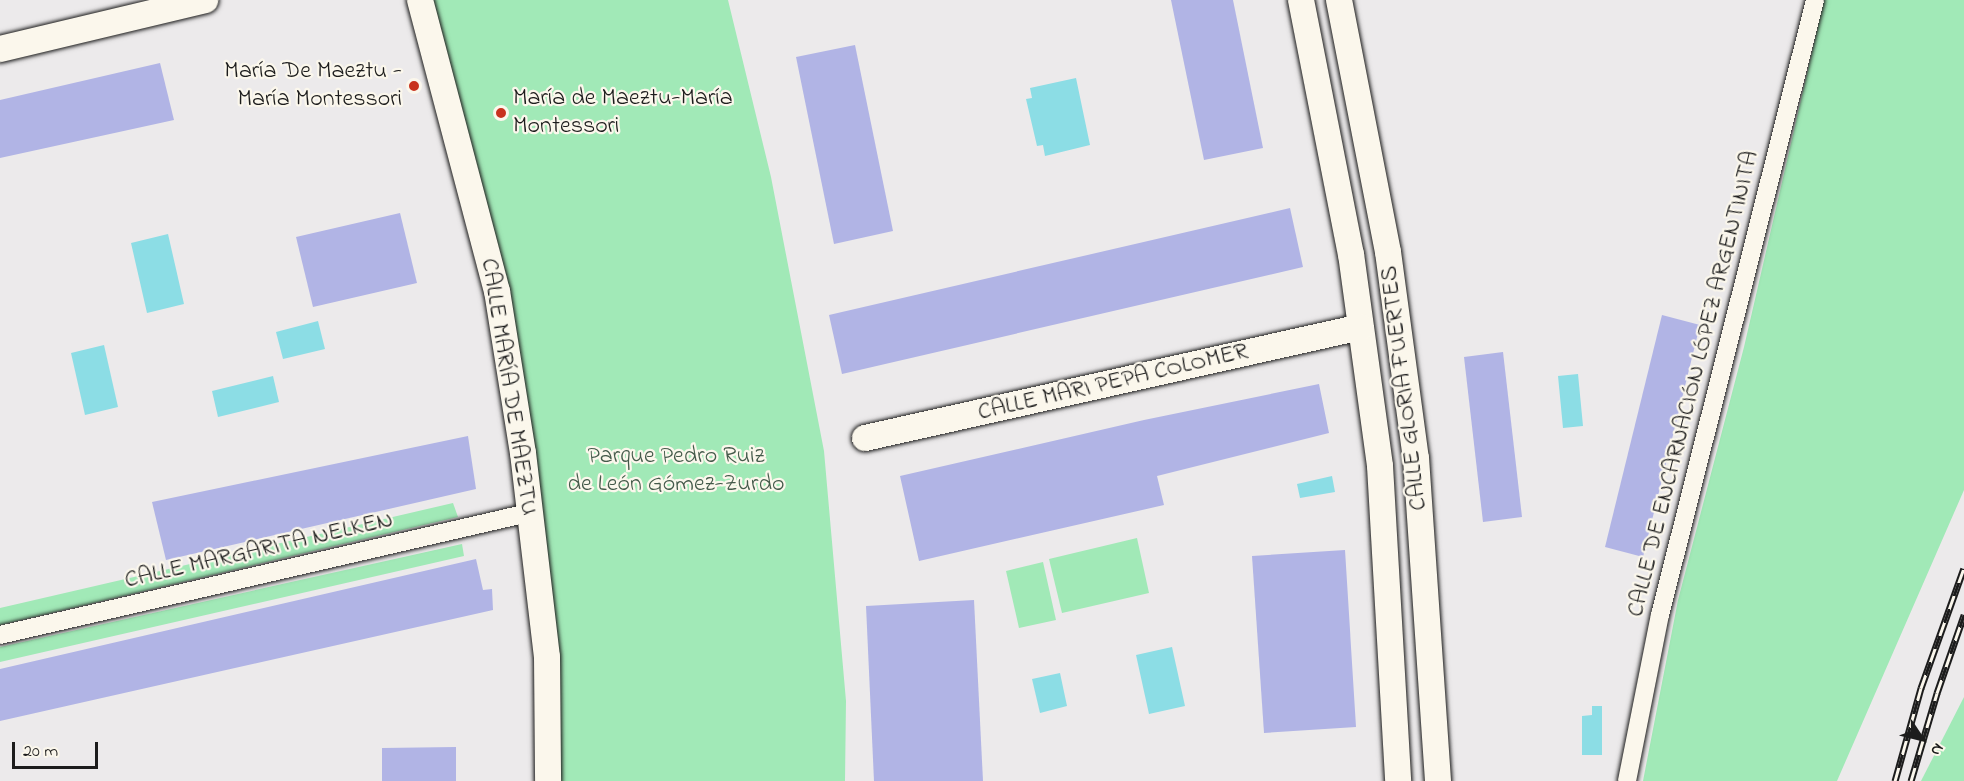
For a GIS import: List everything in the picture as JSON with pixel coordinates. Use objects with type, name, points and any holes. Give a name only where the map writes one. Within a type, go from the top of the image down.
[{"type":"street","points":[[0,49],[206,0]]},
{"type":"street","name":"CALLE MARÍA DE MAEZTU","points":[[420,0],[497,291],[524,453],[528,513],[547,657],[548,781]]},
{"type":"street","name":"CALLE GLORIA FUERTES","points":[[1301,0],[1351,254],[1380,466],[1398,781]]},
{"type":"street","name":"CALLE GLORIA FUERTES","points":[[1339,0],[1388,252],[1416,458],[1438,781]]},
{"type":"street","name":"CALLE DE ENCARNACIÓN LÓPEZ ARGENTINITA","points":[[1627,781],[1660,615],[1815,0]]},
{"type":"street","name":"CALLE MARI PEPA COLOMER","points":[[865,438],[1361,327]]},
{"type":"street","name":"CALLE MARGARITA NELKEN","points":[[0,635],[528,513]]},
{"type":"green space","name":"Parque Pedro Ruiz de León Gómez-Zurdo","points":[[419,0],[728,0],[771,177],[824,451],[846,701],[845,781],[548,781],[523,453]]},
{"type":"green space","points":[[1824,0],[1964,0],[1964,490],[1837,781],[1643,781],[1678,600],[1744,347]]},
{"type":"green space","points":[[453,503],[458,517],[0,625],[0,608]]},
{"type":"green space","points":[[1137,538],[1149,593],[1062,613],[1049,559]]},
{"type":"green space","points":[[462,544],[464,556],[0,662],[0,647]]},
{"type":"green space","points":[[1043,562],[1056,620],[1019,628],[1006,571]]},
{"type":"green space","points":[[1964,697],[1964,781],[1921,781]]},
{"type":"water","points":[[1076,78],[1090,145],[1045,156],[1043,145],[1037,146],[1026,99],[1032,98],[1030,88]]},
{"type":"water","points":[[168,234],[184,304],[147,313],[131,243]]},
{"type":"water","points":[[318,321],[325,349],[283,359],[276,332]]},
{"type":"water","points":[[104,345],[118,407],[85,415],[71,353]]},
{"type":"water","points":[[1578,374],[1583,426],[1563,428],[1558,376]]},
{"type":"water","points":[[273,376],[279,402],[218,417],[212,391]]},
{"type":"water","points":[[1332,476],[1335,492],[1300,498],[1297,484]]},
{"type":"water","points":[[1172,647],[1185,706],[1149,714],[1136,655]]},
{"type":"water","points":[[1060,673],[1067,706],[1040,713],[1032,679]]},
{"type":"water","points":[[1592,706],[1602,706],[1602,755],[1582,755],[1582,716],[1592,715]]},
{"type":"building","points":[[1171,0],[1233,0],[1263,148],[1204,160]]},
{"type":"building","points":[[855,45],[893,231],[834,244],[796,57]]},
{"type":"building","points":[[160,63],[174,120],[0,158],[0,100]]},
{"type":"building","points":[[1290,208],[1303,267],[842,374],[829,315]]},
{"type":"building","points":[[400,213],[417,283],[313,307],[296,237]]},
{"type":"building","points":[[1662,315],[1700,325],[1643,557],[1605,547]]},
{"type":"building","points":[[1503,352],[1522,517],[1483,522],[1464,357]]},
{"type":"building","points":[[1319,384],[1329,433],[1157,476],[1164,505],[919,561],[900,476],[1144,420]]},
{"type":"building","points":[[468,436],[476,489],[166,560],[152,502]]},
{"type":"building","points":[[1345,550],[1356,727],[1264,733],[1252,556]]},
{"type":"building","points":[[476,559],[483,590],[492,589],[493,610],[0,721],[0,669]]},
{"type":"building","points":[[974,600],[983,781],[874,781],[866,606]]},
{"type":"building","points":[[456,747],[456,781],[382,781],[382,748]]},
{"type":"railway","points":[[1895,781],[1921,688],[1964,568]]},
{"type":"railway","points":[[1911,781],[1937,693],[1964,615]]},
{"type":"place","name":"María De Maeztu - María Montessori","points":[[414,86]]},
{"type":"place","name":"María de Maeztu-María Montessori","points":[[501,113]]}]
